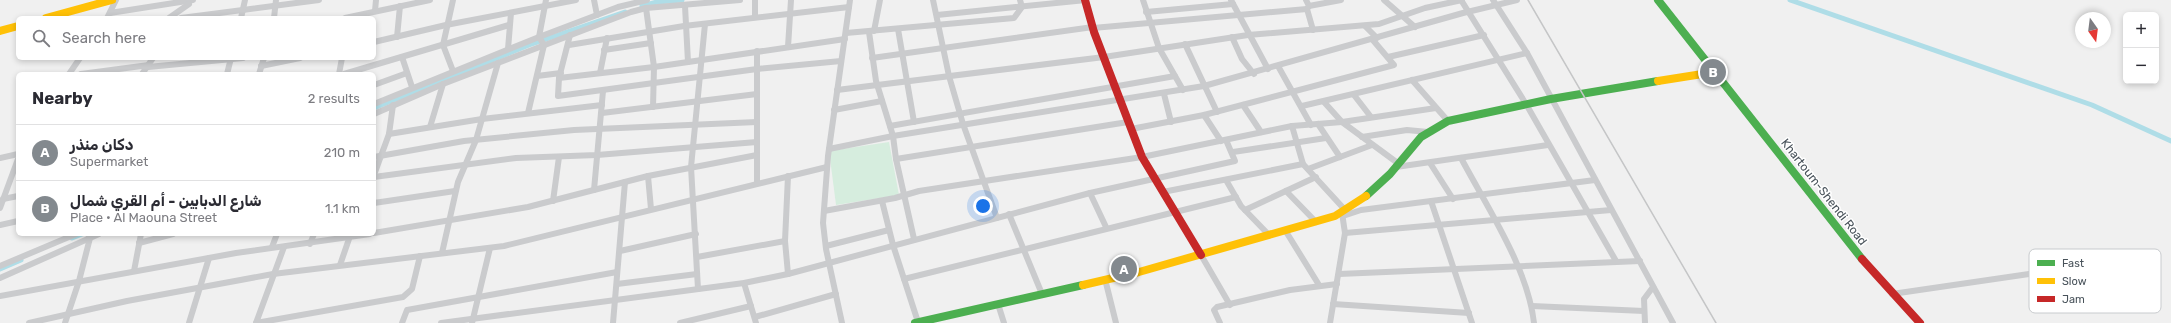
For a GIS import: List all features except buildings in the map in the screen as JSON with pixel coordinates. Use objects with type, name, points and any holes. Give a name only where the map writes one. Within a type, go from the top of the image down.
[{"type":"main road","points":[[53,16],[112,0]]},
{"type":"main road","points":[[1086,0],[1093,28],[1142,157],[1174,212],[1201,254]]},
{"type":"main road","name":"Khartoum-Shendi Road","points":[[1658,0],[1780,156],[1804,190],[1892,294],[1920,323]]},
{"type":"main road","points":[[0,31],[16,27]]},
{"type":"main road","points":[[916,323],[1105,279],[1201,254],[1343,213],[1372,192],[1397,166],[1415,144],[1428,132],[1448,121],[1475,114],[1551,99],[1715,72]]},
{"type":"street","points":[[108,16],[116,0]]},
{"type":"street","points":[[241,16],[245,0]]},
{"type":"street","points":[[195,16],[276,3],[319,0]]},
{"type":"street","points":[[375,11],[376,0]]},
{"type":"street","points":[[356,16],[430,0]]},
{"type":"street","points":[[453,71],[442,45],[446,25],[454,0]]},
{"type":"street","points":[[528,113],[544,45],[539,37],[546,0]]},
{"type":"street","points":[[376,42],[446,25],[576,0]]},
{"type":"street","points":[[594,0],[597,15]]},
{"type":"street","points":[[376,103],[412,87],[539,37],[629,4],[647,0]]},
{"type":"street","points":[[376,113],[443,84],[626,13],[646,8],[685,6],[740,0]]},
{"type":"street","points":[[755,0],[755,17]]},
{"type":"street","points":[[788,46],[791,0]]},
{"type":"street","points":[[880,0],[872,31],[872,58],[877,86],[893,136],[896,159],[914,239]]},
{"type":"street","points":[[933,0],[949,76],[963,124],[982,181],[997,218]]},
{"type":"street","points":[[1020,0],[1022,7]]},
{"type":"street","points":[[937,15],[1086,0]]},
{"type":"street","points":[[1143,0],[1149,22],[1159,48],[1183,90]]},
{"type":"street","points":[[1306,0],[1313,30]]},
{"type":"street","points":[[872,58],[1093,28],[1308,8],[1341,0]]},
{"type":"street","points":[[1384,0],[1415,27]]},
{"type":"street","points":[[837,90],[1104,57],[1248,35],[1366,26],[1424,8],[1462,0],[1526,104],[1548,145],[1616,261]]},
{"type":"street","points":[[829,149],[963,124],[1164,94],[1204,86],[1254,74],[1495,3],[1517,0]]},
{"type":"street","points":[[110,12],[191,1]]},
{"type":"street","points":[[172,16],[191,1]]},
{"type":"street","points":[[182,16],[191,1]]},
{"type":"street","points":[[1146,12],[1232,2],[1248,35],[1268,69]]},
{"type":"street","points":[[274,16],[276,3]]},
{"type":"street","points":[[569,45],[649,31],[790,13],[849,3],[829,149],[823,223],[829,263],[842,323]]},
{"type":"street","points":[[1495,3],[1527,53],[1673,323]]},
{"type":"street","points":[[398,37],[400,6]]},
{"type":"street","points":[[685,6],[684,26],[688,62]]},
{"type":"street","points":[[537,76],[600,73],[654,67],[872,31],[1014,18],[1022,7]]},
{"type":"street","points":[[646,8],[654,67],[655,84],[653,108]]},
{"type":"street","points":[[508,49],[511,13]]},
{"type":"street","points":[[698,289],[691,147],[698,99],[700,60],[705,24]]},
{"type":"street","points":[[351,72],[509,26]]},
{"type":"street","points":[[896,159],[970,147],[1130,125],[1171,122],[1217,112],[1394,65],[1366,26]]},
{"type":"street","points":[[898,29],[914,122]]},
{"type":"street","points":[[570,35],[569,45],[560,75],[558,96],[757,69],[841,61]]},
{"type":"street","points":[[1388,57],[1484,35]]},
{"type":"street","points":[[1232,37],[1242,59],[1254,74]]},
{"type":"street","points":[[600,73],[607,38]]},
{"type":"street","points":[[604,50],[651,43]]},
{"type":"street","points":[[1185,44],[1217,112]]},
{"type":"street","points":[[757,51],[757,183]]},
{"type":"street","points":[[1302,106],[1354,95],[1527,53]]},
{"type":"street","points":[[402,57],[412,87]]},
{"type":"street","points":[[70,72],[79,60]]},
{"type":"street","points":[[144,72],[152,60]]},
{"type":"street","points":[[98,72],[219,60]]},
{"type":"street","points":[[228,72],[231,60]]},
{"type":"street","points":[[260,72],[263,60]]},
{"type":"street","points":[[261,66],[284,60]]},
{"type":"street","points":[[339,72],[342,60]]},
{"type":"street","points":[[442,253],[455,191],[476,140],[498,63]]},
{"type":"street","points":[[1278,66],[1302,106],[1311,125]]},
{"type":"street","points":[[376,84],[408,73]]},
{"type":"street","points":[[890,126],[961,115],[1175,76]]},
{"type":"street","points":[[1412,80],[1448,121]]},
{"type":"street","points":[[430,127],[443,84]]},
{"type":"street","points":[[594,190],[597,155],[602,127],[603,91]]},
{"type":"street","points":[[602,113],[653,108],[698,99],[757,94]]},
{"type":"street","points":[[1164,94],[1171,122]]},
{"type":"street","points":[[1354,95],[1371,117]]},
{"type":"street","points":[[834,110],[882,100]]},
{"type":"street","points":[[1324,102],[1342,122],[1397,166],[1548,145]]},
{"type":"street","points":[[376,171],[389,134],[393,105]]},
{"type":"street","points":[[389,134],[482,119],[602,105]]},
{"type":"street","points":[[1243,105],[1261,132]]},
{"type":"street","points":[[824,211],[882,201],[919,191],[1142,157],[1292,126],[1342,122],[1436,108]]},
{"type":"street","points":[[440,323],[473,321],[744,283],[788,274],[1009,214],[1154,178],[1234,162],[1236,159],[1233,152],[1204,115]]},
{"type":"street","points":[[376,157],[476,140],[602,127],[757,122]]},
{"type":"street","points":[[1318,124],[1340,157]]},
{"type":"street","points":[[1292,126],[1303,164],[1316,177],[1343,213],[1345,233],[1330,323]]},
{"type":"street","points":[[1362,137],[1407,130],[1428,132]]},
{"type":"street","points":[[1233,152],[1326,138]]},
{"type":"street","points":[[376,176],[516,158],[597,155],[757,142]]},
{"type":"street","points":[[1308,169],[1372,145]]},
{"type":"street","points":[[0,158],[16,154]]},
{"type":"street","points":[[376,233],[449,219],[518,209],[648,176],[757,155]]},
{"type":"street","points":[[553,201],[559,157]]},
{"type":"street","points":[[1461,158],[1518,265],[1527,285],[1534,323]]},
{"type":"street","points":[[1430,162],[1453,199]]},
{"type":"street","points":[[1162,192],[1303,164]]},
{"type":"street","points":[[29,323],[199,287],[274,274],[511,245],[651,209],[827,167]]},
{"type":"street","points":[[0,208],[15,175]]},
{"type":"street","points":[[648,176],[651,209]]},
{"type":"street","points":[[788,176],[785,241],[788,274]]},
{"type":"street","points":[[1245,210],[1316,177]]},
{"type":"street","points":[[1226,180],[1245,210],[1269,234]]},
{"type":"street","points":[[1343,213],[1595,180]]},
{"type":"street","points":[[613,323],[625,182]]},
{"type":"street","points":[[376,203],[455,191]]},
{"type":"street","points":[[1286,192],[1316,222]]},
{"type":"street","points":[[1090,194],[1106,227]]},
{"type":"street","points":[[3,199],[16,196]]},
{"type":"street","points":[[904,279],[1024,250],[1106,227],[1236,196]]},
{"type":"street","points":[[882,201],[888,230],[916,323]]},
{"type":"street","points":[[1431,201],[1455,268],[1472,323]]},
{"type":"street","points":[[1345,233],[1611,210]]},
{"type":"street","points":[[1009,214],[1042,294]]},
{"type":"street","points":[[0,226],[16,222]]},
{"type":"street","points":[[826,246],[888,230]]},
{"type":"street","points":[[1285,230],[1319,285]]},
{"type":"street","points":[[620,251],[696,234]]},
{"type":"street","points":[[0,266],[71,236]]},
{"type":"street","points":[[0,278],[89,236]]},
{"type":"street","points":[[65,323],[79,281],[89,236]]},
{"type":"street","points":[[134,271],[141,236]]},
{"type":"street","points":[[139,243],[165,236]]},
{"type":"street","points":[[272,247],[276,236]]},
{"type":"street","points":[[310,244],[313,236]]},
{"type":"street","points":[[0,296],[272,247],[310,244],[350,236]]},
{"type":"street","points":[[340,265],[350,236]]},
{"type":"street","points":[[697,257],[785,241]]},
{"type":"street","points":[[256,323],[284,247]]},
{"type":"street","points":[[473,321],[490,248]]},
{"type":"street","points":[[1201,254],[1230,304]]},
{"type":"street","points":[[256,323],[403,297],[412,289],[420,256]]},
{"type":"street","points":[[189,323],[209,258]]},
{"type":"street","points":[[1339,274],[1518,265],[1640,261]]},
{"type":"street","points":[[402,323],[408,310],[478,296],[617,272]]},
{"type":"street","points":[[616,284],[697,274]]},
{"type":"street","points":[[1892,294],[2029,274]]},
{"type":"street","points":[[1105,279],[1116,323]]},
{"type":"street","points":[[744,283],[755,320],[836,294]]},
{"type":"street","points":[[1219,323],[1214,310],[1217,307],[1290,290],[1319,285],[1337,284]]},
{"type":"street","points":[[1645,323],[1644,299],[1653,286]]},
{"type":"street","points":[[998,304],[1004,323]]},
{"type":"street","points":[[1333,304],[1469,313]]},
{"type":"street","points":[[680,323],[751,306]]},
{"type":"street","points":[[1532,306],[1644,311]]},
{"type":"green space","points":[[889,142],[899,195],[836,205],[829,151]]},
{"type":"waterway","points":[[642,6],[657,2],[682,0]]},
{"type":"waterway","points":[[1790,0],[2092,105],[2171,141]]},
{"type":"waterway","points":[[376,107],[529,45],[625,12]]},
{"type":"waterway","points":[[72,238],[77,236]]},
{"type":"waterway","points":[[0,269],[21,260]]},
{"type":"railway","points":[[1528,0],[1716,323]]},
{"type":"traffic: fast","points":[[1658,0],[1862,259]]},
{"type":"traffic: fast","points":[[1366,196],[1390,174],[1421,137],[1448,121],[1551,99],[1658,81]]},
{"type":"traffic: fast","points":[[915,323],[1083,285]]},
{"type":"traffic: slow","points":[[53,16],[112,0]]},
{"type":"traffic: slow","points":[[0,31],[16,27]]},
{"type":"traffic: slow","points":[[1658,81],[1715,72]]},
{"type":"traffic: slow","points":[[1083,285],[1139,272],[1335,216],[1366,196]]},
{"type":"traffic: jam","points":[[1085,0],[1094,32],[1142,157],[1201,255]]},
{"type":"traffic: jam","points":[[1862,259],[1920,323]]},
{"type":"place","name":"شارع الدبابين - أم القري شمال","points":[[1713,72]]},
{"type":"place","name":"دكان منذر","points":[[1124,269]]}]
